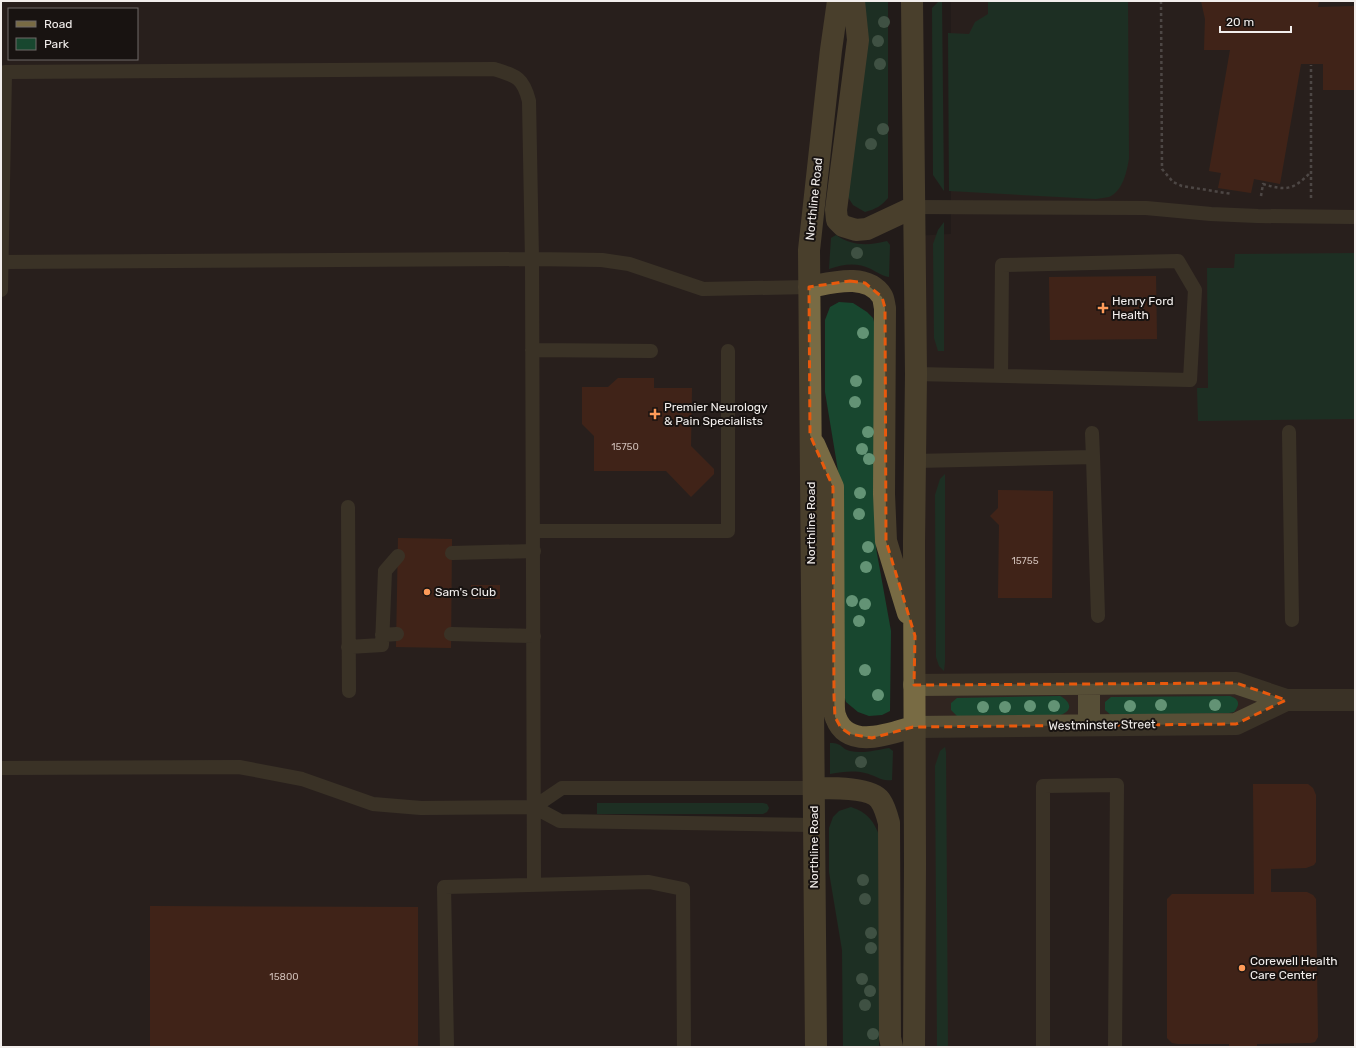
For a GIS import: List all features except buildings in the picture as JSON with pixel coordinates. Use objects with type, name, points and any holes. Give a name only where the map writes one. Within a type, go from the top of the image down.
[{"type":"main road","name":"Northline Road","points":[[816,1047],[809,250],[831,50],[838,1]]},
{"type":"main road","points":[[854,1],[858,40],[836,210],[837,220],[843,226],[856,230],[867,229],[914,207]]},
{"type":"main road","points":[[912,1],[916,374],[914,543],[914,1047]]},
{"type":"main road","points":[[809,287],[850,281],[865,283],[874,288],[882,297],[885,308],[884,494],[886,541],[915,636]]},
{"type":"main road","points":[[810,435],[833,487],[835,717],[841,728],[850,734],[862,737],[872,738],[914,727]]},
{"type":"main road","points":[[814,788],[839,788],[864,792],[879,799],[886,812],[889,823],[890,1038],[892,1047]]},
{"type":"street","name":"Westminster Street","points":[[914,685],[1236,683],[1286,700],[1355,700]]},
{"type":"street","points":[[1089,684],[1089,725]]},
{"type":"street","name":"Westminster Street","points":[[914,727],[1236,724],[1286,700]]},
{"type":"lane","points":[[1,290],[5,72],[494,69],[515,76],[526,87],[529,101],[532,259],[534,885]]},
{"type":"lane","points":[[914,207],[1146,208],[1250,216],[1355,217]]},
{"type":"lane","points":[[2,262],[532,259],[602,260],[629,264],[703,289],[809,287]]},
{"type":"lane","points":[[916,374],[1190,380],[1195,290],[1178,261],[1002,265],[1001,375]]},
{"type":"lane","points":[[532,350],[651,351]]},
{"type":"lane","points":[[533,531],[728,531],[728,351]]},
{"type":"lane","points":[[1289,432],[1292,620]]},
{"type":"lane","points":[[1092,433],[1098,616]]},
{"type":"lane","points":[[915,460],[1093,457]]},
{"type":"lane","points":[[348,507],[349,692]]},
{"type":"lane","points":[[452,553],[534,551]]},
{"type":"lane","points":[[348,647],[382,645],[385,570],[398,556]]},
{"type":"lane","points":[[382,635],[396,634]]},
{"type":"lane","points":[[451,634],[534,636]]},
{"type":"lane","points":[[1,768],[238,767],[302,779],[373,804],[421,808],[534,807],[560,821],[814,825]]},
{"type":"lane","points":[[1043,1047],[1043,786],[1116,785],[1115,1047]]},
{"type":"lane","points":[[534,807],[562,788],[814,788]]},
{"type":"lane","points":[[447,1047],[444,887],[649,882],[683,889],[684,1047]]},
{"type":"path","points":[[1161,1],[1162,169],[1173,182],[1182,186],[1237,195]]},
{"type":"path","points":[[1311,65],[1311,200]]},
{"type":"path","points":[[1261,199],[1263,184],[1278,188],[1288,188],[1301,182],[1311,172]]},
{"type":"highlighted area","points":[[850,281],[865,283],[882,297],[885,308],[886,541],[915,636],[914,685],[1236,683],[1286,700],[1236,724],[913,727],[872,738],[850,734],[841,728],[835,717],[834,696],[833,487],[810,435],[809,287]]},
{"type":"shaded area","points":[[1,1],[838,1],[814,201],[814,788],[562,788],[534,807],[560,821],[814,825],[816,1047],[1,1047]]},
{"type":"shaded area","points":[[951,1],[1355,1],[1355,1047],[914,1047],[914,236],[951,234]]},
{"type":"green space","points":[[862,1],[888,1],[888,198],[878,207],[865,212],[853,205],[846,194]]},
{"type":"green space","points":[[939,1],[942,1],[944,191],[933,175],[932,8]]},
{"type":"green space","points":[[988,1],[1128,1],[1129,158],[1124,180],[1114,194],[1109,197],[1096,199],[949,191],[948,33],[969,34],[975,22],[988,14]]},
{"type":"green space","points":[[944,222],[944,351],[938,351],[934,338],[933,244],[938,230]]},
{"type":"green space","points":[[836,235],[842,239],[860,244],[874,244],[887,241],[890,245],[889,277],[860,265],[845,265],[829,269],[831,238]]},
{"type":"green space","points":[[1355,253],[1355,419],[1198,421],[1197,388],[1208,388],[1207,268],[1234,268],[1235,254]]},
{"type":"green space","points":[[839,302],[853,303],[867,312],[873,318],[876,329],[876,548],[891,631],[890,711],[882,715],[869,716],[858,712],[846,702],[841,686],[841,489],[825,392],[825,320],[830,307]]},
{"type":"green space","points":[[945,474],[944,671],[939,666],[936,657],[935,495],[940,479]]},
{"type":"green space","points":[[1060,696],[1066,700],[1069,706],[1068,711],[1061,715],[957,716],[951,710],[951,703],[957,698]]},
{"type":"green space","points":[[1230,696],[1236,699],[1238,705],[1234,712],[1229,713],[1111,715],[1105,710],[1105,702],[1111,697]]},
{"type":"green space","points":[[830,743],[840,745],[847,750],[855,752],[889,748],[893,751],[892,780],[885,780],[861,772],[830,774]]},
{"type":"green space","points":[[945,747],[948,1047],[937,1047],[935,766],[940,751]]},
{"type":"green space","points":[[597,803],[763,803],[767,804],[769,808],[767,812],[763,814],[597,814]]},
{"type":"green space","points":[[851,807],[862,812],[869,818],[880,837],[879,1047],[843,1047],[842,950],[829,872],[829,828],[833,817],[839,811]]},
{"type":"place","name":"Henry Ford Health","points":[[1103,308]]},
{"type":"place","name":"Premier Neurology & Pain Specialists","points":[[655,414]]},
{"type":"place","name":"Sam's Club","points":[[427,592]]},
{"type":"place","name":"Corewell Health Care Center","points":[[1242,968]]}]
